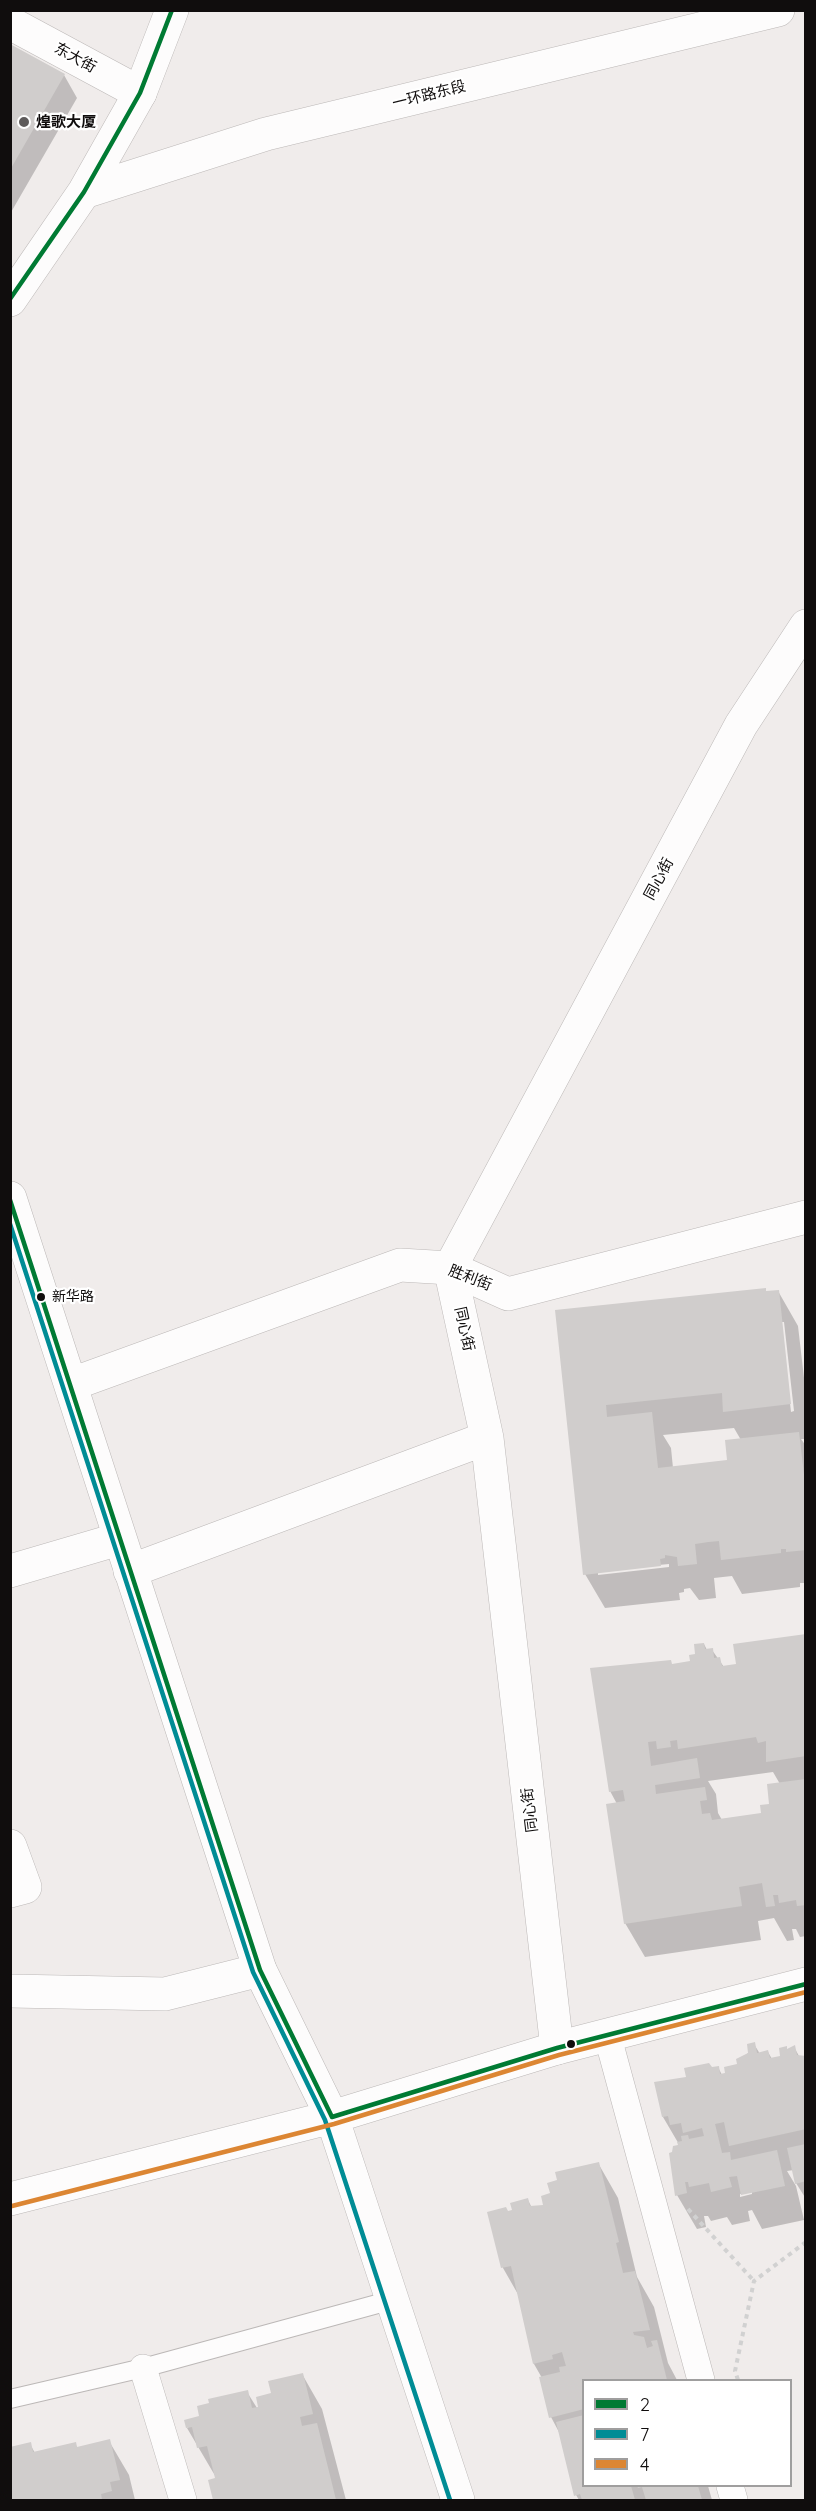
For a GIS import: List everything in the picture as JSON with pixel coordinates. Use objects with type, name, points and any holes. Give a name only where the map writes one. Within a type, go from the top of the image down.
[{"type":"street","points":[[10,300],[84,192],[140,93],[172,10]]},
{"type":"street","name":"一环路东段","points":[[84,192],[266,134],[778,10]]},
{"type":"street","name":"东大街","points":[[10,23],[140,93]]},
{"type":"street","name":"同心街","points":[[557,2048],[487,1438],[450,1268],[741,725],[806,626]]},
{"type":"street","points":[[10,1198],[260,1970],[332,2117],[458,2500]]},
{"type":"street","name":"胜利街","points":[[72,1384],[400,1265],[450,1268],[508,1294],[806,1217]]},
{"type":"street","points":[[130,1571],[487,1438]]},
{"type":"street","points":[[10,1571],[119,1539]]},
{"type":"street","points":[[10,1846],[25,1887],[10,1891]]},
{"type":"street","points":[[10,1991],[165,1994],[260,1970]]},
{"type":"street","points":[[10,2199],[332,2117],[557,2048],[806,1984]]},
{"type":"street","points":[[607,2034],[701,2379]]},
{"type":"street","points":[[143,2368],[183,2500]]},
{"type":"lane","points":[[10,2398],[143,2368],[392,2300]]},
{"type":"path","points":[[685,2205],[754,2281]]},
{"type":"path","points":[[738,2379],[735,2371],[754,2281],[806,2242]]},
{"type":"building","name":"煌歌大厦","points":[[10,44],[65,74],[10,170]]},
{"type":"building","points":[[766,1288],[766,1291],[779,1290],[791,1404],[723,1412],[722,1393],[606,1405],[607,1417],[652,1412],[658,1468],[727,1460],[725,1440],[799,1432],[806,1492],[806,1550],[786,1552],[786,1549],[781,1549],[781,1553],[721,1560],[719,1541],[708,1542],[695,1544],[697,1564],[678,1566],[677,1557],[665,1555],[665,1558],[660,1559],[661,1566],[583,1575],[555,1310]]},
{"type":"building","points":[[806,1634],[806,1756],[766,1762],[766,1741],[758,1743],[756,1737],[678,1749],[677,1740],[670,1741],[671,1747],[657,1749],[656,1741],[648,1742],[651,1766],[697,1758],[700,1778],[655,1785],[656,1794],[705,1787],[707,1800],[700,1801],[702,1814],[710,1813],[712,1820],[761,1813],[760,1805],[769,1804],[767,1784],[806,1779],[806,1905],[797,1906],[796,1900],[779,1903],[778,1895],[773,1895],[775,1906],[766,1907],[762,1883],[739,1887],[742,1906],[624,1924],[606,1804],[625,1801],[623,1790],[609,1792],[590,1668],[671,1660],[672,1664],[690,1661],[689,1655],[695,1654],[694,1644],[704,1643],[705,1649],[713,1648],[714,1658],[720,1657],[722,1666],[736,1664],[733,1644]]},
{"type":"building","points":[[755,2042],[757,2053],[768,2050],[770,2058],[780,2056],[779,2048],[787,2046],[787,2049],[795,2045],[797,2055],[806,2056],[806,2129],[729,2146],[724,2122],[715,2124],[722,2153],[730,2152],[731,2160],[777,2150],[785,2186],[741,2195],[737,2176],[729,2177],[732,2187],[711,2192],[709,2183],[689,2187],[688,2182],[685,2182],[687,2193],[675,2196],[669,2153],[672,2152],[673,2146],[678,2145],[677,2142],[682,2141],[681,2136],[688,2135],[689,2139],[704,2136],[702,2128],[683,2133],[681,2123],[670,2125],[668,2116],[662,2117],[654,2082],[686,2077],[684,2068],[709,2063],[712,2067],[719,2066],[720,2074],[725,2073],[724,2067],[737,2064],[736,2059],[748,2053],[747,2044]]},
{"type":"building","points":[[806,2144],[806,2181],[795,2184],[787,2148]]},
{"type":"building","points":[[599,2162],[619,2242],[616,2243],[623,2273],[635,2271],[650,2330],[633,2332],[634,2335],[644,2337],[647,2348],[653,2346],[651,2341],[657,2340],[667,2379],[582,2379],[582,2410],[549,2418],[539,2377],[560,2372],[559,2367],[566,2366],[562,2352],[552,2355],[553,2359],[533,2364],[511,2266],[501,2268],[487,2212],[506,2207],[508,2211],[512,2210],[510,2203],[528,2198],[530,2206],[543,2205],[541,2196],[550,2193],[547,2183],[557,2180],[555,2172]]},
{"type":"building","points":[[303,2373],[313,2414],[300,2417],[302,2426],[317,2423],[336,2500],[213,2500],[208,2480],[215,2478],[207,2446],[197,2448],[192,2427],[186,2428],[184,2420],[199,2416],[197,2406],[209,2403],[208,2399],[248,2390],[252,2408],[258,2407],[256,2397],[271,2393],[268,2381]]},
{"type":"building","points":[[582,2416],[582,2487],[631,2487],[635,2500],[582,2500],[580,2494],[574,2496],[556,2422]]},
{"type":"building","points":[[110,2439],[120,2480],[110,2482],[112,2491],[101,2494],[102,2500],[10,2500],[10,2447],[31,2442],[33,2452],[76,2442],[77,2447]]},
{"type":"building","points":[[642,2487],[698,2487],[702,2500],[646,2500]]},
{"type":"transit line","name":"2","points":[[10,299],[84,192],[140,93],[172,10]]},
{"type":"transit line","name":"2","points":[[10,1200],[260,1970],[332,2117]]},
{"type":"transit line","name":"7","points":[[10,1224],[253,1972],[325,2120],[450,2500]]},
{"type":"transit line","name":"2","points":[[332,2117],[557,2048],[806,1984]]},
{"type":"transit line","name":"4","points":[[12,2206],[334,2124],[559,2055],[806,1992]]},
{"type":"place","name":"煌歌大厦","points":[[24,122]]},
{"type":"place","name":"新华路","points":[[41,1297]]}]
